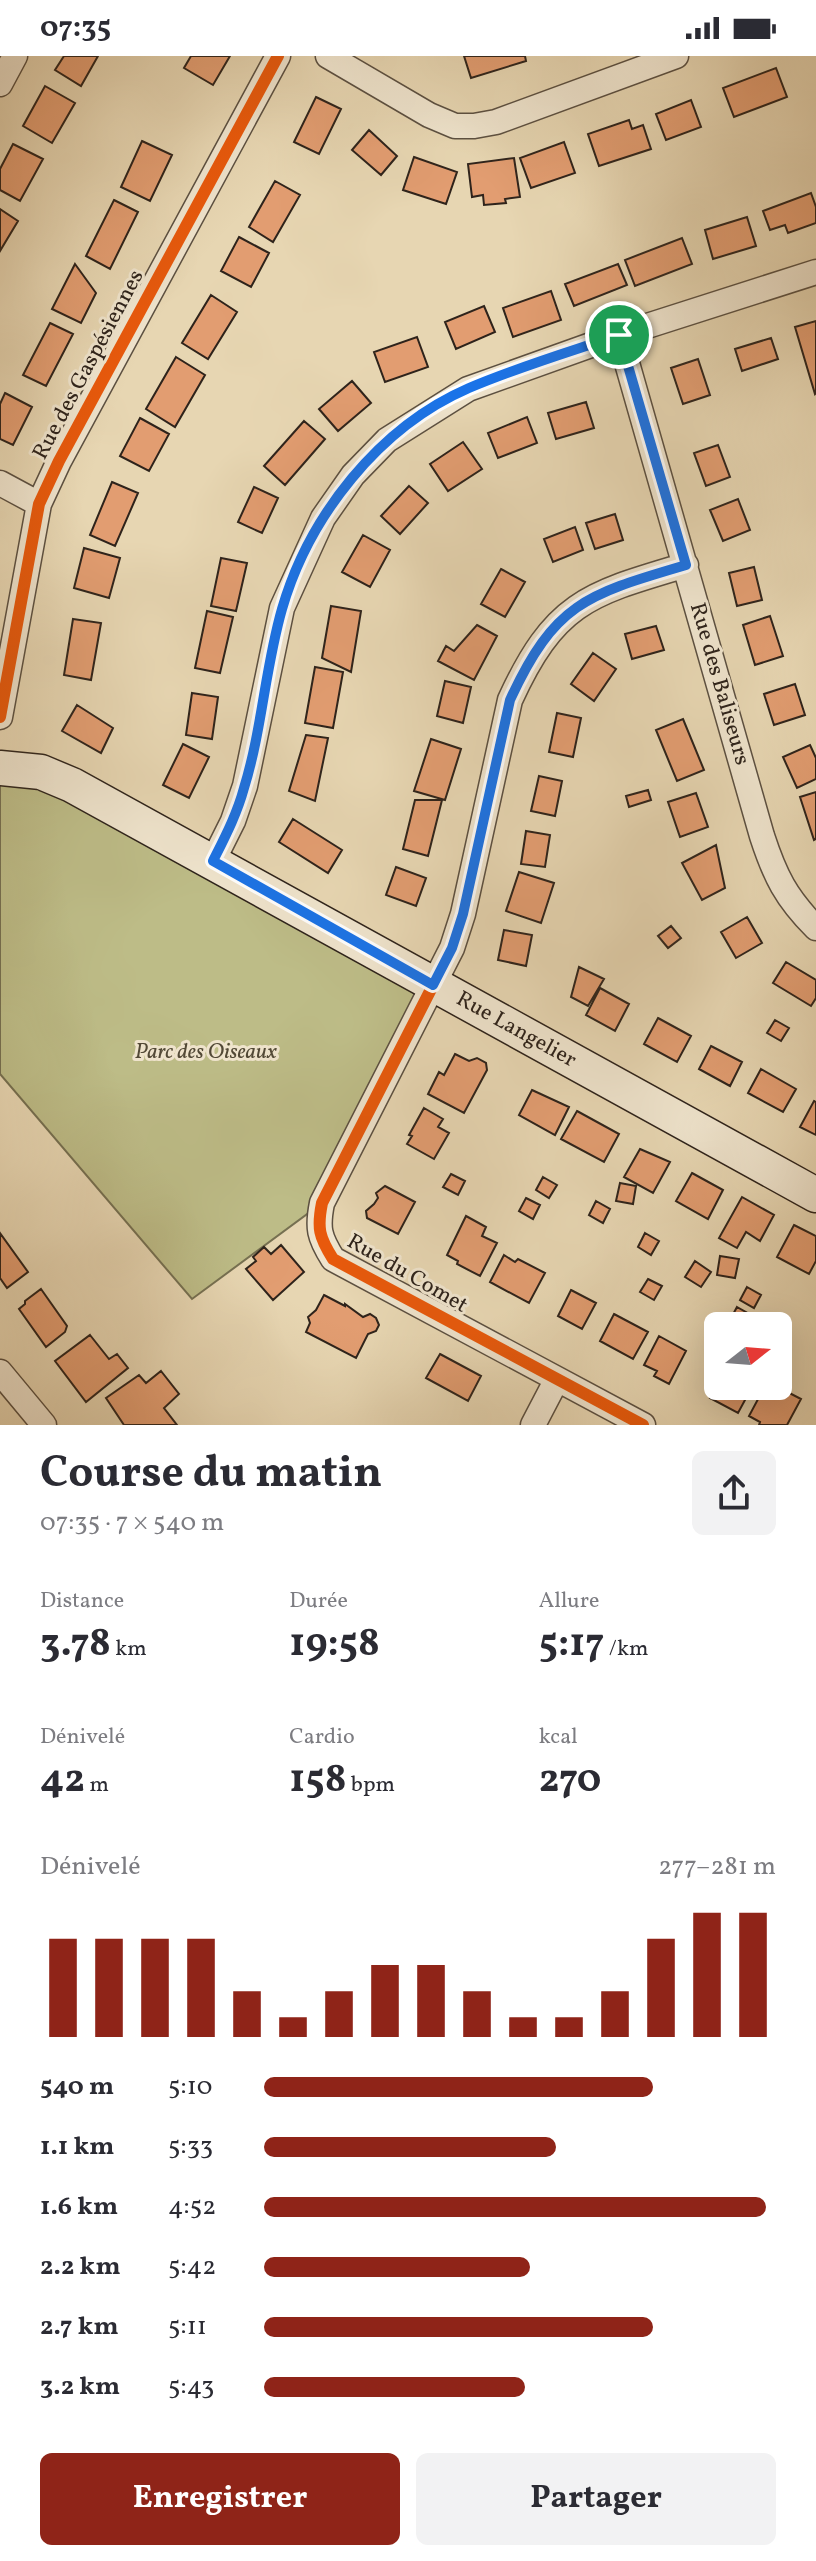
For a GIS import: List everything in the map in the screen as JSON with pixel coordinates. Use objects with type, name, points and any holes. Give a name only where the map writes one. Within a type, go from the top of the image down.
[{"type":"street","points":[[0,84],[15,56]]},
{"type":"street","name":"Rue des Gaspésiennes","points":[[0,717],[39,504],[59,461],[278,56]]},
{"type":"street","points":[[328,56],[429,115],[455,126],[496,122],[676,56]]},
{"type":"street","points":[[213,861],[233,821],[245,786],[282,608],[323,518],[353,475],[387,440],[468,389],[619,335],[816,272]]},
{"type":"street","name":"Rue des Baliseurs","points":[[619,335],[775,876],[793,905],[816,928]]},
{"type":"street","points":[[0,483],[39,504]]},
{"type":"street","name":"Rue du Comet","points":[[643,1425],[333,1259],[320,1239],[322,1203],[452,948],[463,914],[510,700],[525,669],[540,644],[566,614],[584,601],[610,588],[686,565]]},
{"type":"street","name":"Rue Langelier","points":[[0,768],[41,772],[72,785],[816,1195]]},
{"type":"street","points":[[0,1372],[44,1425]]},
{"type":"street","points":[[533,1425],[557,1379]]},
{"type":"green space","name":"Parc des Oiseaux","points":[[0,768],[433,985],[322,1203],[192,1299],[0,1074]]},
{"type":"building","points":[[64,56],[98,56],[81,86],[55,70]]},
{"type":"building","points":[[191,56],[230,56],[213,85],[184,68]]},
{"type":"building","points":[[464,56],[525,56],[526,61],[471,78]]},
{"type":"building","points":[[776,68],[787,97],[734,117],[723,88]]},
{"type":"building","points":[[45,86],[75,103],[52,143],[23,126]]},
{"type":"building","points":[[316,97],[341,109],[319,154],[294,142]]},
{"type":"building","points":[[691,100],[701,127],[666,140],[656,114]]},
{"type":"building","points":[[629,120],[632,129],[643,125],[651,149],[599,166],[588,134]]},
{"type":"building","points":[[369,130],[397,156],[381,175],[352,150]]},
{"type":"building","points":[[142,141],[172,155],[150,201],[121,187]]},
{"type":"building","points":[[564,142],[575,173],[531,188],[520,158]]},
{"type":"building","points":[[13,144],[43,159],[20,201],[0,190],[0,169]]},
{"type":"building","points":[[414,157],[457,172],[446,204],[403,190]]},
{"type":"building","points":[[514,158],[520,197],[505,199],[506,203],[484,205],[483,195],[472,197],[468,164]]},
{"type":"building","points":[[275,181],[300,195],[273,242],[249,227]]},
{"type":"building","points":[[811,193],[816,207],[816,223],[788,233],[785,225],[770,230],[763,211]]},
{"type":"building","points":[[114,200],[138,212],[110,269],[86,256]]},
{"type":"building","points":[[0,209],[18,221],[0,251]]},
{"type":"building","points":[[747,217],[756,246],[713,259],[705,230]]},
{"type":"building","points":[[239,237],[269,253],[251,287],[221,271]]},
{"type":"building","points":[[682,238],[692,264],[635,286],[625,260]]},
{"type":"building","points":[[75,264],[96,293],[81,323],[52,309]]},
{"type":"building","points":[[618,264],[627,285],[574,306],[565,284]]},
{"type":"building","points":[[551,291],[561,320],[513,337],[503,308]]},
{"type":"building","points":[[211,295],[237,312],[208,359],[182,343]]},
{"type":"building","points":[[484,306],[495,332],[456,349],[445,322]]},
{"type":"building","points":[[816,321],[816,393],[815,394],[795,327]]},
{"type":"building","points":[[50,323],[73,334],[46,386],[23,375]]},
{"type":"building","points":[[417,337],[428,367],[385,382],[374,352]]},
{"type":"building","points":[[771,338],[778,359],[742,371],[735,349]]},
{"type":"building","points":[[176,357],[205,375],[175,427],[146,409]]},
{"type":"building","points":[[698,359],[710,395],[683,404],[671,368]]},
{"type":"building","points":[[352,381],[371,403],[338,431],[319,409]]},
{"type":"building","points":[[5,393],[32,407],[13,445],[0,439],[0,404]]},
{"type":"building","points":[[586,402],[594,428],[556,439],[548,413]]},
{"type":"building","points":[[527,417],[537,443],[498,458],[488,433]]},
{"type":"building","points":[[140,418],[169,434],[149,471],[120,456]]},
{"type":"building","points":[[304,421],[325,439],[285,485],[264,466]]},
{"type":"building","points":[[463,442],[482,469],[448,491],[430,464]]},
{"type":"building","points":[[718,445],[730,477],[706,486],[694,453]]},
{"type":"building","points":[[112,482],[138,493],[115,546],[90,535]]},
{"type":"building","points":[[409,486],[428,503],[400,534],[381,516]]},
{"type":"building","points":[[254,487],[278,498],[262,533],[238,522]]},
{"type":"building","points":[[738,499],[750,530],[723,541],[710,510]]},
{"type":"building","points":[[615,514],[623,540],[595,549],[586,523]]},
{"type":"building","points":[[575,527],[583,550],[553,562],[544,539]]},
{"type":"building","points":[[363,535],[390,550],[370,587],[342,572]]},
{"type":"building","points":[[84,548],[120,558],[109,598],[74,588]]},
{"type":"building","points":[[221,558],[247,563],[236,611],[211,606]]},
{"type":"building","points":[[754,567],[762,600],[737,606],[729,573]]},
{"type":"building","points":[[501,569],[525,582],[505,617],[481,604]]},
{"type":"building","points":[[331,606],[361,611],[351,672],[322,658]]},
{"type":"building","points":[[207,611],[233,617],[220,673],[195,668]]},
{"type":"building","points":[[770,616],[783,656],[755,665],[743,625]]},
{"type":"building","points":[[73,619],[101,623],[91,680],[64,675]]},
{"type":"building","points":[[477,625],[497,636],[474,680],[438,661],[446,646],[454,651]]},
{"type":"building","points":[[656,626],[664,650],[632,659],[625,634]]},
{"type":"building","points":[[593,653],[616,669],[594,701],[571,684]]},
{"type":"building","points":[[315,667],[343,672],[333,728],[305,723]]},
{"type":"building","points":[[445,681],[471,687],[463,723],[437,716]]},
{"type":"building","points":[[795,684],[805,715],[774,725],[764,694]]},
{"type":"building","points":[[192,693],[218,697],[212,739],[186,735]]},
{"type":"building","points":[[77,705],[113,728],[101,753],[62,731]]},
{"type":"building","points":[[557,713],[581,718],[573,757],[549,752]]},
{"type":"building","points":[[683,719],[704,770],[677,781],[656,730]]},
{"type":"building","points":[[306,735],[328,738],[315,801],[289,791]]},
{"type":"building","points":[[431,739],[461,749],[445,800],[414,791]]},
{"type":"building","points":[[183,744],[209,757],[189,798],[163,785]]},
{"type":"building","points":[[810,745],[816,758],[816,779],[797,788],[783,757]]},
{"type":"building","points":[[539,776],[562,781],[555,816],[531,811]]},
{"type":"building","points":[[648,790],[651,800],[629,807],[626,796]]},
{"type":"building","points":[[816,792],[816,839],[814,840],[800,797]]},
{"type":"building","points":[[696,793],[708,827],[680,837],[668,802]]},
{"type":"building","points":[[415,800],[442,800],[428,856],[403,849]]},
{"type":"building","points":[[293,819],[342,850],[328,873],[279,842]]},
{"type":"building","points":[[526,831],[550,835],[545,867],[521,864]]},
{"type":"building","points":[[716,845],[725,888],[702,900],[682,863]]},
{"type":"building","points":[[396,867],[426,878],[416,906],[386,895]]},
{"type":"building","points":[[519,872],[554,883],[541,923],[506,911]]},
{"type":"building","points":[[747,917],[762,943],[736,958],[721,932]]},
{"type":"building","points":[[671,926],[681,938],[668,948],[658,936]]},
{"type":"building","points":[[504,930],[532,935],[526,966],[498,960]]},
{"type":"building","points":[[786,962],[816,980],[816,998],[811,1006],[773,983]]},
{"type":"building","points":[[579,967],[604,979],[588,1006],[571,997]]},
{"type":"building","points":[[600,988],[629,1004],[615,1031],[586,1015]]},
{"type":"building","points":[[658,1018],[691,1036],[677,1062],[644,1044]]},
{"type":"building","points":[[775,1020],[789,1028],[781,1041],[767,1033]]},
{"type":"building","points":[[711,1046],[742,1062],[730,1086],[699,1069]]},
{"type":"building","points":[[455,1054],[469,1061],[477,1058],[486,1063],[487,1070],[464,1113],[428,1094],[439,1072],[444,1075]]},
{"type":"building","points":[[761,1069],[796,1089],[783,1112],[748,1093]]},
{"type":"building","points":[[532,1090],[569,1107],[555,1135],[519,1115]]},
{"type":"building","points":[[816,1102],[816,1135],[800,1127]]},
{"type":"building","points":[[424,1108],[443,1119],[438,1127],[449,1133],[434,1159],[407,1144]]},
{"type":"building","points":[[577,1111],[619,1134],[604,1162],[561,1139]]},
{"type":"building","points":[[640,1149],[670,1162],[653,1193],[624,1177]]},
{"type":"building","points":[[692,1173],[723,1190],[708,1219],[676,1201]]},
{"type":"building","points":[[451,1174],[465,1181],[458,1195],[443,1187]]},
{"type":"building","points":[[543,1177],[557,1185],[549,1198],[536,1190]]},
{"type":"building","points":[[620,1183],[636,1186],[633,1204],[616,1201]]},
{"type":"building","points":[[385,1186],[415,1202],[398,1234],[367,1218],[366,1211],[378,1198],[376,1193]]},
{"type":"building","points":[[742,1197],[774,1215],[760,1241],[746,1232],[737,1248],[719,1238]]},
{"type":"building","points":[[526,1198],[540,1205],[533,1219],[519,1211]]},
{"type":"building","points":[[596,1201],[610,1209],[603,1223],[589,1215]]},
{"type":"building","points":[[466,1216],[486,1227],[482,1236],[497,1243],[480,1276],[447,1255]]},
{"type":"building","points":[[794,1225],[816,1236],[816,1261],[809,1274],[777,1257]]},
{"type":"building","points":[[0,1233],[28,1272],[7,1288],[0,1278]]},
{"type":"building","points":[[645,1233],[659,1241],[651,1255],[638,1247]]},
{"type":"building","points":[[281,1245],[304,1272],[273,1300],[246,1269],[256,1261],[253,1257],[264,1247],[271,1254]]},
{"type":"building","points":[[504,1255],[545,1273],[529,1303],[490,1282]]},
{"type":"building","points":[[720,1256],[739,1259],[735,1278],[717,1275]]},
{"type":"building","points":[[695,1261],[711,1272],[701,1287],[685,1277]]},
{"type":"building","points":[[648,1279],[662,1286],[654,1300],[640,1292]]},
{"type":"building","points":[[747,1287],[761,1295],[754,1308],[740,1300]]},
{"type":"building","points":[[41,1289],[67,1326],[65,1332],[46,1347],[19,1309]]},
{"type":"building","points":[[571,1290],[596,1303],[582,1329],[558,1316]]},
{"type":"building","points":[[324,1295],[345,1304],[363,1317],[370,1314],[376,1318],[379,1325],[376,1331],[368,1334],[356,1358],[306,1332],[310,1323],[308,1317]]},
{"type":"building","points":[[614,1314],[648,1332],[633,1359],[600,1341]]},
{"type":"building","points":[[90,1335],[109,1359],[117,1354],[128,1368],[86,1402],[55,1361]]},
{"type":"building","points":[[659,1336],[686,1351],[669,1384],[654,1376],[657,1371],[644,1365]]},
{"type":"building","points":[[440,1354],[481,1376],[468,1401],[426,1378]]},
{"type":"building","points":[[161,1371],[179,1394],[164,1408],[177,1425],[124,1425],[106,1398],[139,1375],[146,1383]]},
{"type":"building","points":[[792,1394],[801,1399],[787,1425],[759,1425],[760,1422],[749,1416],[758,1400],[792,1400]]},
{"type":"building","points":[[714,1400],[745,1400],[738,1413]]},
{"type":"cycle path","points":[[0,717],[39,504],[59,461],[278,56]]},
{"type":"cycle path","points":[[643,1425],[333,1259],[320,1232],[320,1219],[322,1203],[452,948],[463,914],[510,700],[526,667],[560,622],[578,607],[623,585],[686,565]]},
{"type":"route","points":[[619,335],[686,565],[610,588],[584,601],[566,614],[540,644],[510,700],[463,914],[452,948],[433,985],[213,861],[233,821],[245,786],[282,608],[323,518],[353,475],[387,440],[468,389],[619,335]]}]
